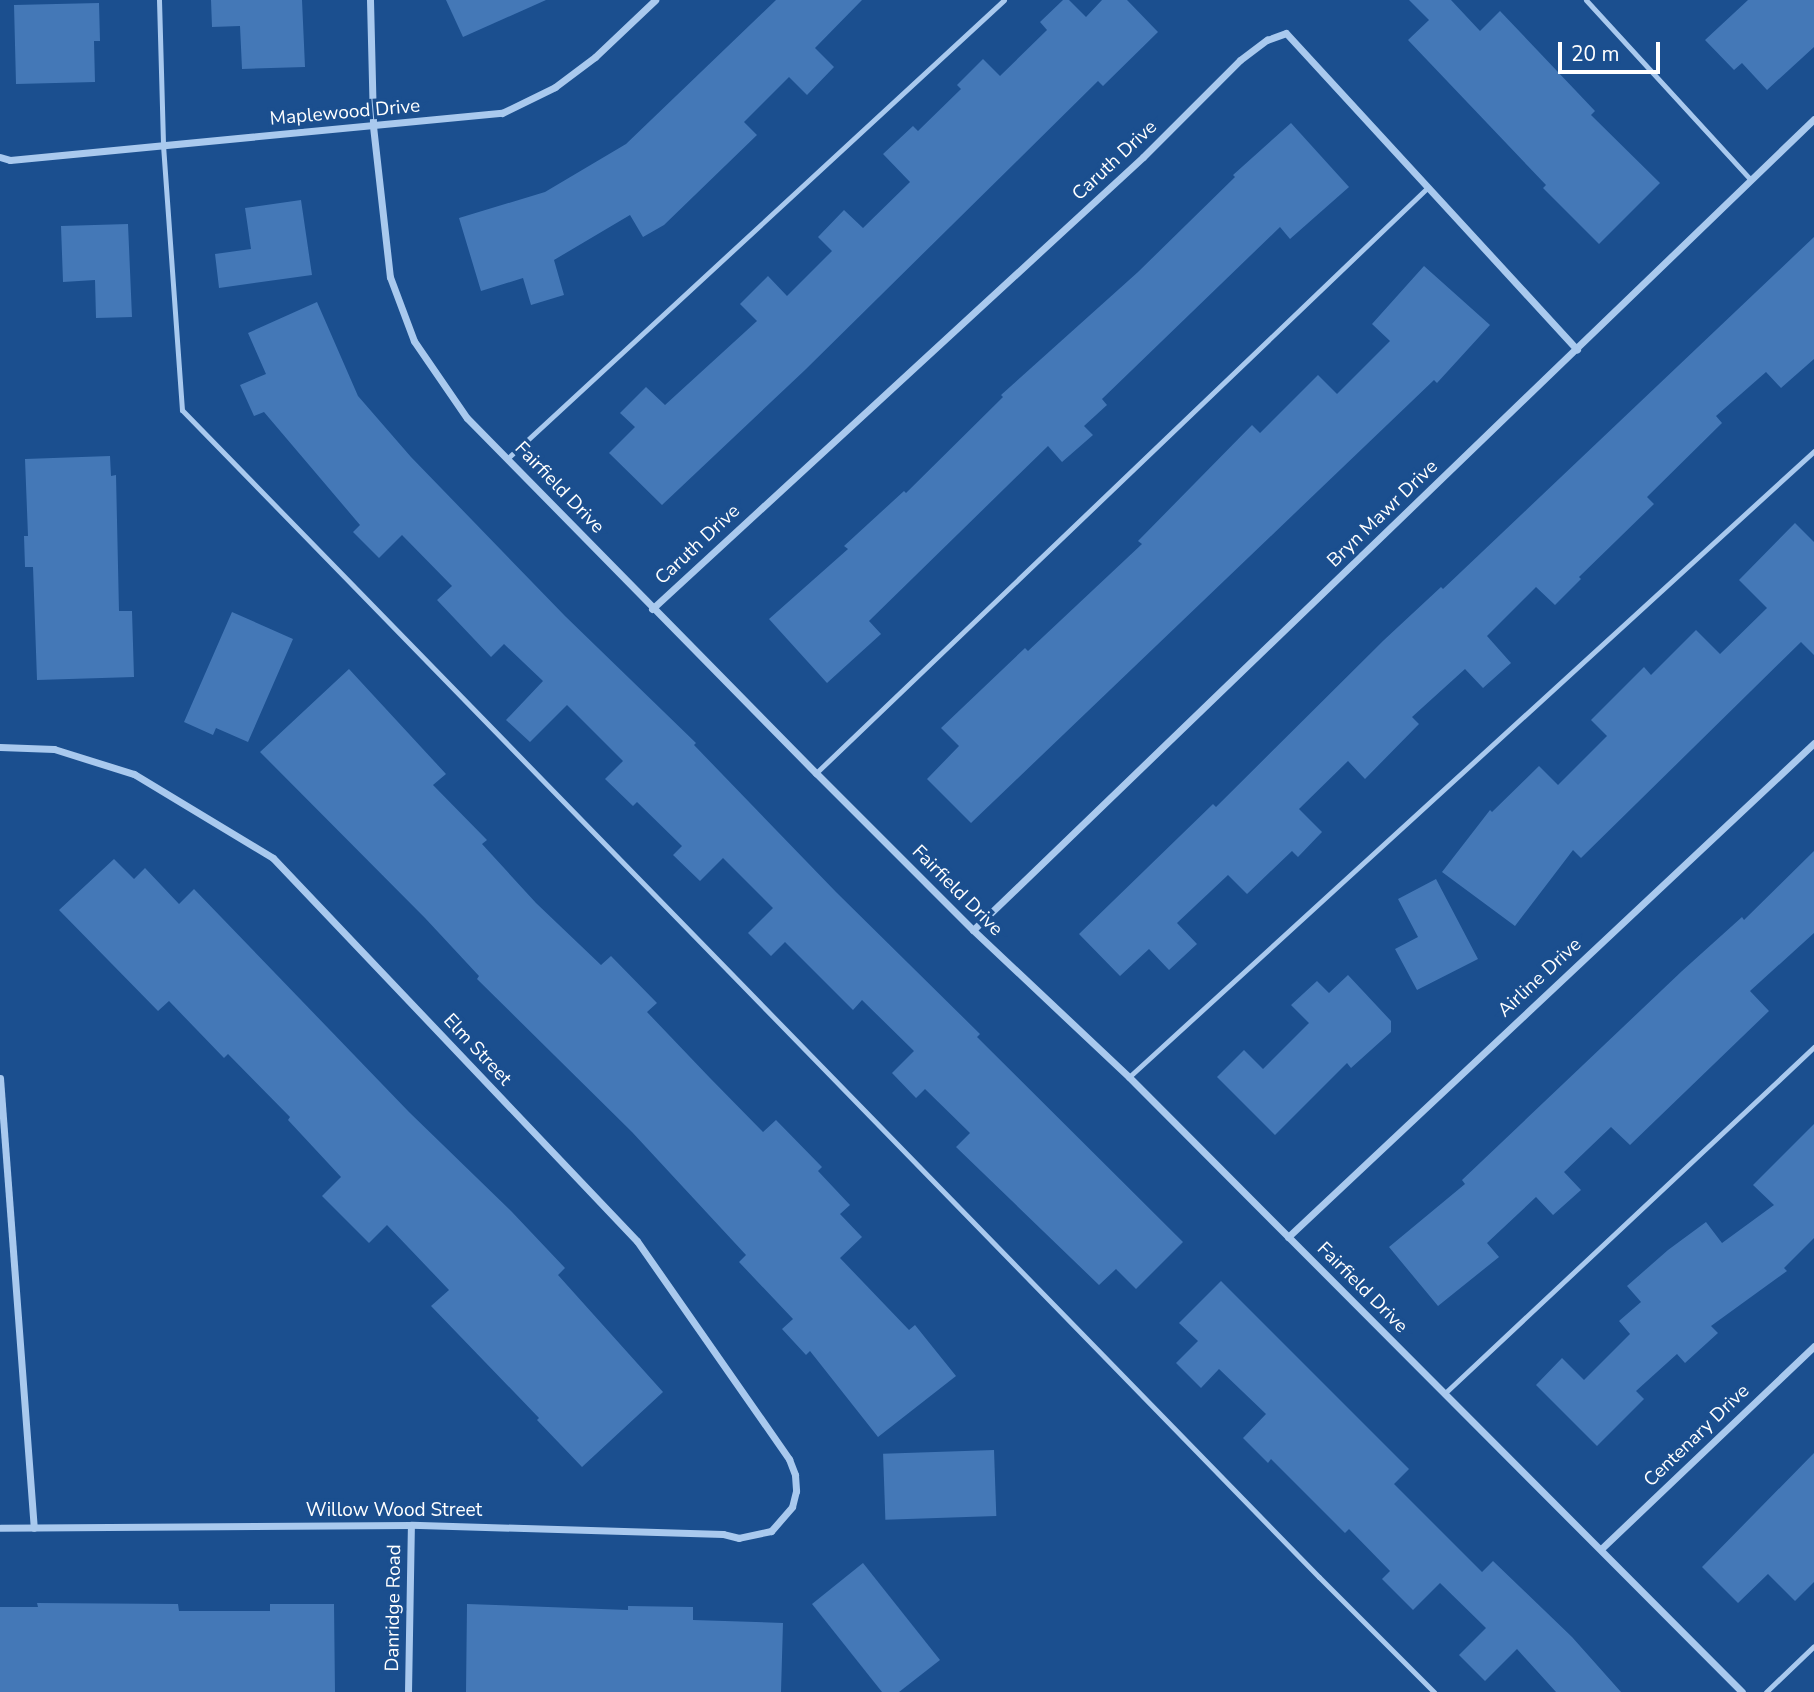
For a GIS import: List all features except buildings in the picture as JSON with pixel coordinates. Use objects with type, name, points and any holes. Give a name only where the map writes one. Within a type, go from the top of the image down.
[{"type":"street","name":"Fairfield Drive","points":[[370,0],[373,126],[390,277],[414,341],[467,418],[652,609],[973,930],[1129,1077],[1742,1692]]},
{"type":"street","name":"Maplewood Drive","points":[[0,157],[10,159],[502,113],[555,87],[595,57],[655,0]]},
{"type":"street","name":"Caruth Drive","points":[[652,609],[1143,157],[1240,60],[1267,40],[1286,33],[1577,350]]},
{"type":"street","name":"Bryn Mawr Drive","points":[[973,930],[1577,350],[1814,118]]},
{"type":"street","name":"Airline Drive","points":[[1287,1237],[1814,743]]},
{"type":"street","name":"Elm Street","points":[[0,747],[54,749],[134,774],[273,858],[637,1241],[789,1459],[795,1475],[796,1491],[792,1507],[783,1520]]},
{"type":"street","points":[[0,1078],[34,1528]]},
{"type":"street","name":"Centenary Drive","points":[[1601,1549],[1814,1346]]},
{"type":"street","name":"Willow Wood Street","points":[[0,1528],[411,1525],[723,1534],[739,1538],[771,1531],[783,1520]]},
{"type":"street","name":"Danridge Road","points":[[408,1692],[411,1525]]},
{"type":"lane","points":[[159,0],[163,145],[182,410],[1318,1577],[1434,1692]]},
{"type":"lane","points":[[508,458],[1004,0]]},
{"type":"lane","points":[[1586,0],[1751,180]]},
{"type":"lane","points":[[816,773],[1427,188]]},
{"type":"lane","points":[[1129,1077],[1814,451]]},
{"type":"lane","points":[[1445,1393],[1814,1047]]},
{"type":"lane","points":[[1766,1692],[1814,1646]]}]
